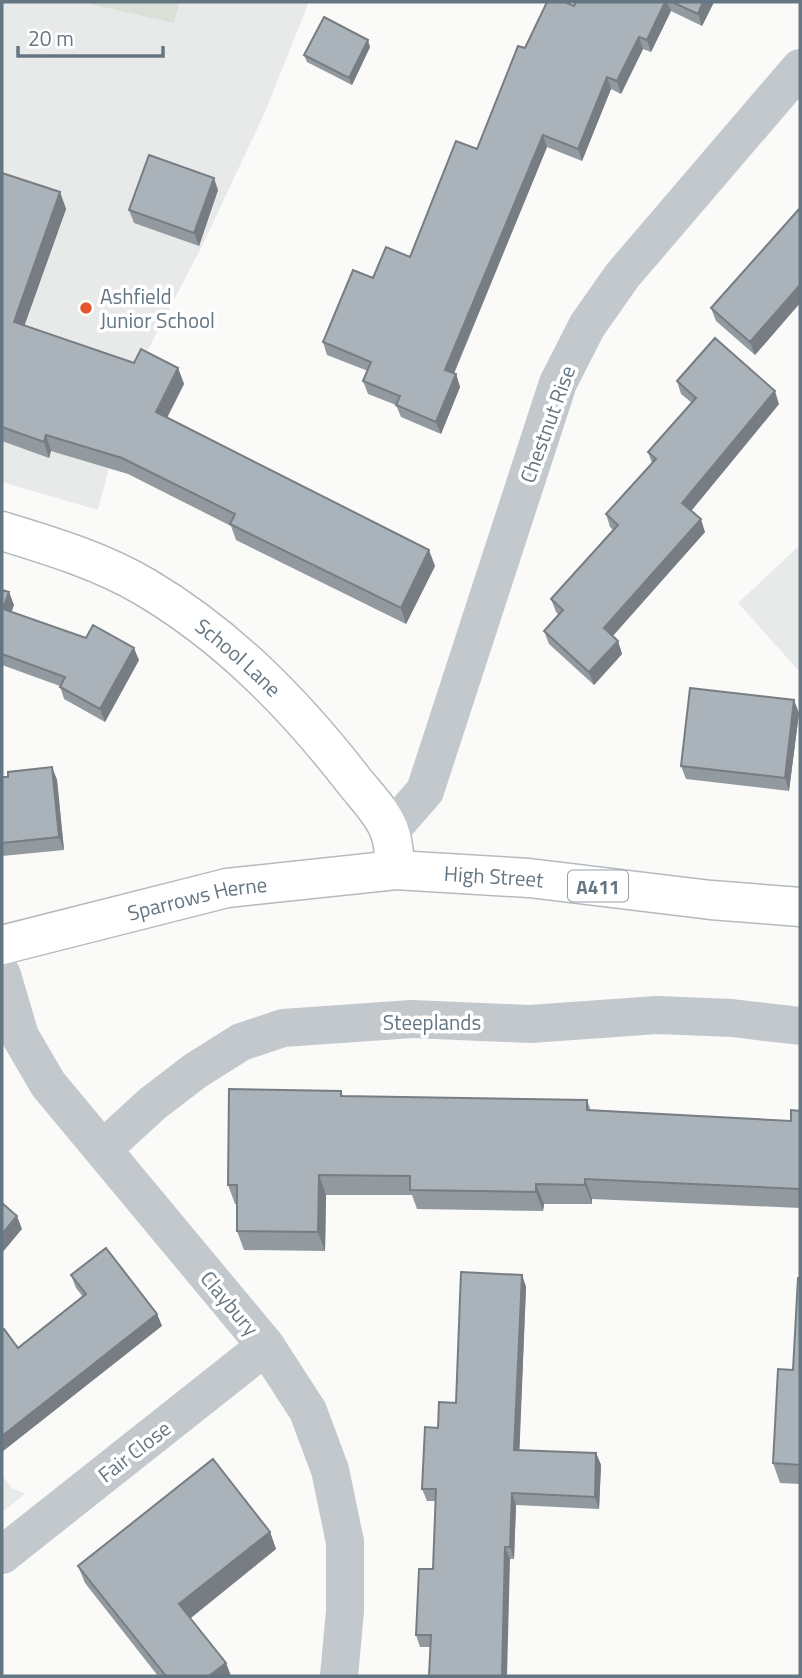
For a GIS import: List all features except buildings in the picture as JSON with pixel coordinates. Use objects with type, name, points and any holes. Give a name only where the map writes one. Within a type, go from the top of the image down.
[{"type":"main road","name":"School Lane","points":[[2,531],[88,559],[144,587],[197,622],[246,661],[322,741],[390,831],[396,870]]},
{"type":"main road","name":"High Street","points":[[396,870],[528,878],[711,900],[800,907]]},
{"type":"main road","name":"Sparrows Herne","points":[[2,945],[227,888],[396,870]]},
{"type":"street","name":"Chestnut Rise","points":[[390,831],[425,791],[558,383],[587,326],[622,276],[800,68]]},
{"type":"street","name":"Claybury","points":[[2,975],[20,1036],[48,1084],[266,1346],[308,1411],[330,1470],[345,1542],[345,1612],[339,1676]]},
{"type":"street","name":"Steeplands","points":[[103,1149],[152,1104],[195,1071],[241,1042],[283,1028],[412,1019],[530,1024],[657,1015],[732,1018],[800,1026]]},
{"type":"street","name":"Fair Close","points":[[2,1555],[266,1346]]},
{"type":"shaded area","name":"Ashfield Junior School","points":[[2,2],[309,2],[265,112],[203,244],[137,371],[126,402],[98,510],[2,482]]},
{"type":"shaded area","points":[[81,2],[179,2],[174,23]]},
{"type":"shaded area","points":[[800,545],[800,672],[738,603]]},
{"type":"shaded area","points":[[2,1475],[12,1488],[25,1494],[2,1512]]},
{"type":"place","name":"Ashfield Junior School","points":[[86,308]]}]
